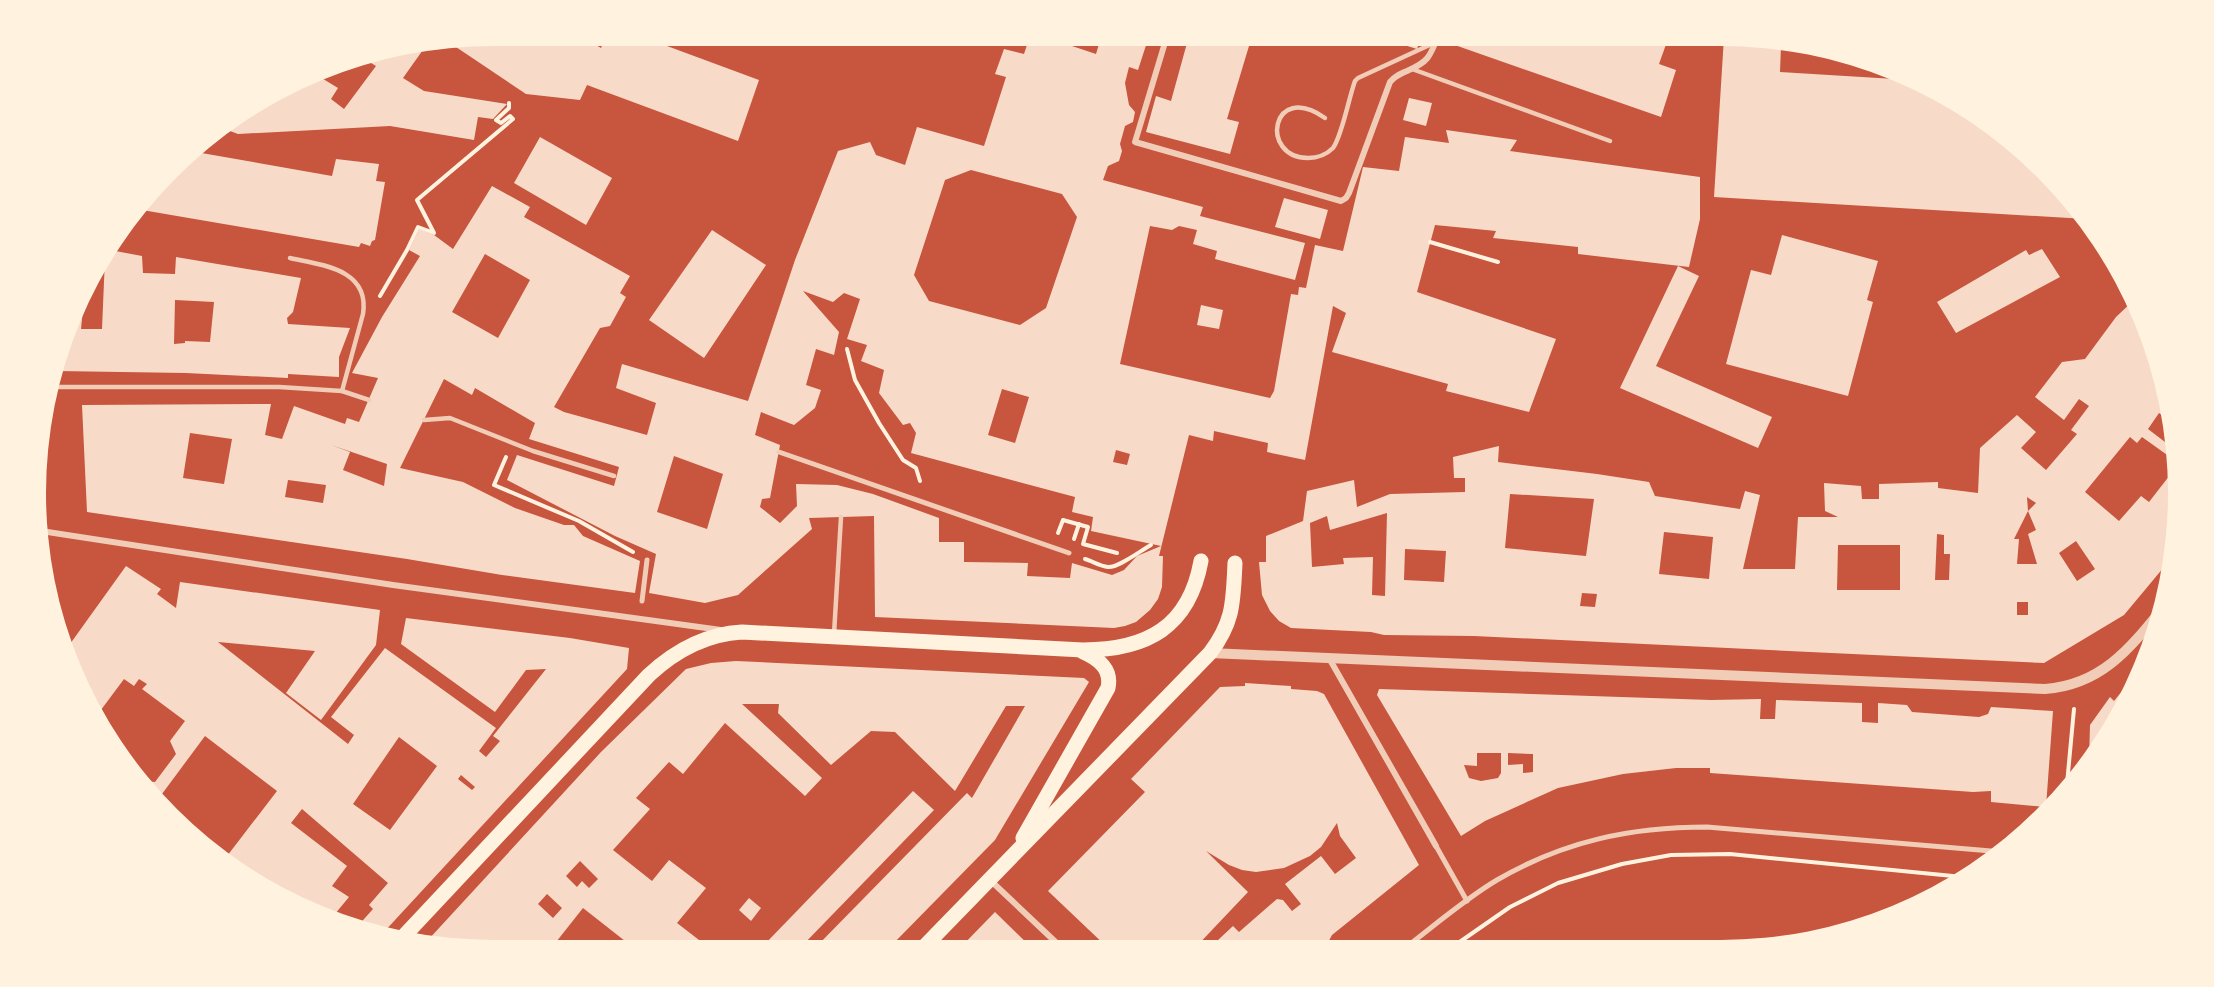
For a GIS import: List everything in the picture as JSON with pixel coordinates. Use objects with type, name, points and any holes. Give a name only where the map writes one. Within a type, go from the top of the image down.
[{"type":"main road","points":[[408,932],[654,670],[692,644],[720,634],[742,632],[1107,650],[1129,645],[1161,632],[1175,620],[1187,603],[1198,576],[1201,561]]},
{"type":"main road","points":[[931,940],[1210,653],[1221,638],[1230,619],[1235,563]]},
{"type":"main road","points":[[1013,856],[1108,688],[1109,678],[1105,667],[1097,659],[1077,650]]},
{"type":"street","points":[[1164,46],[1136,142],[1337,200],[1344,200],[1349,193],[1387,87],[1394,78],[1425,62],[1430,57],[1434,46]]},
{"type":"street","points":[[779,452],[1069,553]]},
{"type":"street","points":[[48,532],[393,585],[742,632]]},
{"type":"street","points":[[642,601],[647,560]]},
{"type":"street","points":[[1210,653],[2045,689],[2078,684],[2094,676],[2124,653],[2147,626]]},
{"type":"street","points":[[1329,658],[1467,901]]},
{"type":"street","points":[[1416,940],[1497,880],[1544,857],[1582,843],[1642,830],[1707,826],[1989,851]]},
{"type":"street","points":[[990,880],[1053,940]]},
{"type":"lane","points":[[1325,118],[1313,110],[1296,106],[1285,111],[1279,121],[1277,136],[1283,148],[1297,157],[1322,156],[1335,145],[1355,81],[1423,46]]},
{"type":"lane","points":[[1412,69],[1610,141]]},
{"type":"lane","points":[[290,258],[344,272],[363,295],[365,302],[363,314],[342,392]]},
{"type":"lane","points":[[60,387],[279,387],[342,392],[369,400]]},
{"type":"lane","points":[[424,420],[450,418],[512,443],[614,476]]},
{"type":"lane","points":[[834,636],[841,517]]},
{"type":"path","points":[[375,304],[418,227],[434,233],[417,200],[513,119],[510,116],[501,123],[496,120],[509,108],[509,103]]},
{"type":"path","points":[[1430,242],[1498,262]]},
{"type":"path","points":[[847,349],[855,380],[879,423],[903,460],[916,468],[918,480],[929,484]]},
{"type":"path","points":[[512,443],[494,485],[579,521],[647,560]]},
{"type":"path","points":[[1047,530],[1058,534],[1063,520],[1088,526],[1083,544],[1117,553]]},
{"type":"path","points":[[1069,553],[1108,567],[1121,565],[1135,553],[1151,545]]},
{"type":"path","points":[[2068,775],[2074,709]]},
{"type":"path","points":[[1463,940],[1510,907],[1558,884],[1622,864],[1671,855],[1730,854],[1952,876]]},
{"type":"pier","points":[[1728,886],[1896,904],[1864,917],[1808,932],[1750,940],[1526,940],[1546,926],[1608,896]]},
{"type":"building","points":[[667,46],[759,80],[738,141],[587,85],[580,100],[526,94],[457,48]]},
{"type":"building","points":[[1027,46],[1072,46],[1096,54],[1098,46],[1146,46],[1138,70],[1129,67],[1125,83],[1129,105],[1135,112],[1133,122],[1125,126],[1120,144],[1122,151],[1119,161],[1108,166],[1103,180],[1203,207],[1200,216],[1305,243],[1295,280],[1215,259],[1217,251],[1193,244],[1197,230],[1179,226],[1172,230],[1150,226],[1120,364],[1270,398],[1274,391],[1291,294],[1298,295],[1299,287],[1306,288],[1315,245],[1343,251],[1363,167],[1399,171],[1405,137],[1449,143],[1446,130],[1517,140],[1510,151],[1700,177],[1700,219],[1689,267],[1578,254],[1578,247],[1493,238],[1496,231],[1435,225],[1417,292],[1556,339],[1529,412],[1446,391],[1448,384],[1332,352],[1346,313],[1333,306],[1305,460],[1267,452],[1268,443],[1214,431],[1213,441],[1189,435],[1159,556],[1163,556],[1162,587],[1158,599],[1150,610],[1136,622],[1114,628],[875,617],[874,516],[809,518],[812,529],[738,595],[705,603],[649,593],[656,554],[615,536],[507,480],[517,455],[614,486],[619,467],[529,439],[535,423],[475,388],[472,395],[444,379],[400,468],[463,482],[515,508],[564,525],[574,525],[583,536],[640,561],[635,593],[87,512],[82,405],[271,404],[265,435],[282,439],[294,406],[345,424],[347,418],[359,422],[378,378],[352,373],[382,317],[420,256],[409,250],[419,229],[434,235],[453,249],[492,186],[530,207],[524,217],[630,276],[620,293],[626,297],[610,326],[600,328],[554,407],[564,412],[647,435],[656,403],[616,388],[622,364],[748,401],[795,260],[838,151],[870,142],[876,155],[905,165],[917,127],[984,146],[1006,77],[995,74],[1004,49],[1024,54]],"holes":[[[971,170],[1062,194],[1077,217],[1046,308],[1020,325],[929,301],[914,275],[945,180]],[[485,254],[530,280],[498,338],[452,312]],[[803,291],[833,302],[844,293],[860,299],[847,339],[867,345],[861,361],[884,370],[879,393],[903,425],[910,423],[916,433],[911,453],[1075,497],[1072,512],[1093,517],[1091,531],[1161,546],[1137,556],[1124,570],[1112,575],[1072,563],[1070,578],[1027,576],[1028,563],[964,562],[964,542],[939,542],[939,518],[873,494],[837,485],[796,484],[797,506],[780,523],[760,507],[762,499],[770,498],[780,445],[755,435],[761,412],[794,425],[815,408],[821,390],[806,385],[816,349],[834,355],[839,332]],[[1002,389],[1029,397],[1015,443],[988,435]],[[190,433],[232,439],[224,484],[183,478]],[[331,445],[387,464],[384,486],[343,470],[350,452]],[[1116,450],[1130,454],[1127,465],[1113,462]],[[674,456],[723,474],[707,529],[657,512]],[[288,480],[326,485],[323,503],[285,497]]]},
{"type":"building","points":[[1186,46],[1249,46],[1227,119],[1239,122],[1230,154],[1146,132],[1156,96],[1171,101]]},
{"type":"building","points":[[1458,46],[1665,46],[1659,64],[1676,70],[1661,117]]},
{"type":"building","points":[[1723,46],[1750,47],[1781,50],[1780,72],[1885,78],[1944,106],[2015,157],[2037,177],[2073,218],[1714,197]]},
{"type":"building","points":[[421,52],[403,78],[424,91],[507,104],[493,119],[478,117],[474,140],[390,126],[238,134],[232,132],[270,106],[325,80],[338,88],[331,99],[344,109],[376,66],[372,64]]},
{"type":"building","points":[[1409,98],[1432,103],[1426,126],[1403,120]]},
{"type":"building","points":[[540,137],[612,178],[586,225],[514,183]]},
{"type":"building","points":[[203,153],[332,176],[336,159],[379,164],[376,181],[385,182],[375,240],[370,246],[361,243],[359,247],[147,211],[177,177]]},
{"type":"building","points":[[1284,198],[1328,210],[1320,239],[1275,227]]},
{"type":"building","points":[[712,230],[766,265],[704,358],[649,320]]},
{"type":"building","points":[[1782,235],[1878,261],[1867,300],[1873,302],[1848,396],[1726,364],[1751,270],[1771,275]]},
{"type":"building","points":[[2042,249],[2060,277],[1956,333],[1937,302],[2026,250],[2029,255]]},
{"type":"building","points":[[118,251],[142,256],[143,273],[175,274],[176,257],[301,278],[293,312],[287,318],[288,324],[350,328],[339,357],[339,377],[288,374],[288,378],[186,373],[64,371],[82,320],[81,329],[102,329],[104,273]],"holes":[[[175,300],[214,302],[210,342],[185,341],[185,343],[174,344]]]},
{"type":"building","points":[[1678,266],[1699,276],[1656,366],[1772,417],[1758,448],[1620,388]]},
{"type":"building","points":[[1201,305],[1223,310],[1219,329],[1197,325]]},
{"type":"building","points":[[2126,307],[2144,350],[2159,406],[2160,414],[2148,429],[2165,442],[2166,454],[2142,437],[2137,443],[2130,437],[2085,492],[2119,521],[2141,496],[2149,502],[2167,478],[2164,552],[2161,571],[2124,615],[2044,663],[1474,636],[1384,635],[1371,632],[1291,628],[1279,621],[1270,611],[1262,595],[1259,562],[1266,562],[1266,536],[1303,521],[1307,491],[1354,480],[1357,507],[1390,494],[1465,492],[1465,478],[1454,478],[1453,457],[1499,446],[1498,462],[1649,482],[1655,496],[1740,509],[1745,491],[1760,495],[1743,569],[1795,569],[1798,517],[1838,517],[1825,511],[1824,483],[1861,486],[1862,499],[1879,499],[1879,484],[1938,482],[1938,488],[1978,493],[1980,448],[2017,415],[2036,432],[2021,448],[2046,470],[2077,434],[2071,430],[2089,406],[2079,399],[2064,420],[2035,397],[2062,362],[2085,359],[2116,317]],"holes":[[[1510,494],[1594,499],[1586,556],[1505,548]],[[2027,497],[2036,503],[2028,511]],[[2028,511],[2036,530],[2028,534],[2037,564],[2017,564],[2019,539],[2014,539]],[[1387,513],[1385,596],[1372,595],[1373,557],[1343,558],[1344,564],[1312,567],[1310,523],[1327,516],[1330,530]],[[1664,532],[1713,537],[1709,579],[1659,574]],[[1937,534],[1944,535],[1944,554],[1950,554],[1949,580],[1935,580]],[[2076,541],[2095,569],[2077,581],[2059,553]],[[1838,545],[1900,545],[1900,590],[1837,590]],[[1405,549],[1446,551],[1444,582],[1404,580]],[[1582,593],[1597,594],[1595,607],[1580,606]],[[2017,602],[2028,602],[2028,615],[2017,615]]]},
{"type":"building","points":[[126,566],[161,589],[157,594],[176,608],[180,582],[380,610],[376,645],[321,720],[286,693],[315,651],[218,642],[348,744],[354,735],[331,717],[385,648],[496,728],[479,751],[486,757],[500,741],[493,736],[546,669],[526,670],[495,712],[401,644],[406,618],[570,638],[629,648],[627,669],[388,928],[363,921],[373,909],[369,905],[388,883],[302,809],[291,823],[347,866],[332,886],[349,897],[337,912],[270,881],[229,854],[277,791],[205,736],[162,794],[152,782],[155,782],[176,754],[170,741],[185,721],[142,689],[147,684],[139,679],[134,686],[124,679],[102,709],[72,642]],"holes":[[[399,737],[437,766],[390,830],[353,804]],[[461,775],[475,787],[472,790],[458,779]]]},
{"type":"building","points":[[736,661],[1084,678],[1089,682],[995,840],[897,940],[823,940],[967,793],[972,798],[1025,706],[1006,706],[955,791],[895,732],[871,731],[831,765],[778,713],[779,704],[742,704],[822,778],[805,796],[725,723],[683,774],[669,762],[636,798],[650,809],[613,850],[652,881],[669,860],[706,888],[677,923],[699,940],[624,940],[583,908],[558,940],[464,940],[431,936],[601,752],[686,669],[711,663]],"holes":[[[580,861],[598,879],[589,888],[582,881],[577,887],[566,876]],[[547,894],[562,908],[553,918],[538,904]]]},
{"type":"building","points":[[1245,683],[1291,686],[1291,689],[1317,691],[1324,694],[1419,865],[1332,935],[1329,940],[1218,940],[1233,926],[1239,932],[1277,899],[1283,900],[1292,911],[1301,904],[1285,884],[1321,856],[1335,874],[1356,858],[1340,836],[1337,823],[1321,847],[1310,856],[1284,868],[1256,872],[1242,870],[1206,851],[1248,892],[1203,940],[1100,940],[1048,891],[1145,792],[1131,779],[1220,687],[1245,686]]},
{"type":"building","points":[[1379,689],[1711,700],[1761,699],[1760,719],[1775,719],[1776,700],[1862,703],[1862,722],[1878,723],[1878,703],[1907,705],[1912,712],[1979,717],[1988,714],[1991,707],[2053,711],[2047,799],[2040,806],[1991,802],[1991,791],[1973,792],[1710,773],[1710,768],[1676,768],[1623,774],[1558,788],[1485,821],[1461,836],[1377,695]],"holes":[[[1477,753],[1501,753],[1501,773],[1498,778],[1481,781],[1469,778],[1464,765],[1477,766]],[[1508,753],[1533,754],[1533,772],[1523,773],[1523,764],[1508,765]]]},
{"type":"building","points":[[2119,695],[2089,746],[2090,725],[2110,697],[2114,701]]},
{"type":"building","points":[[913,791],[934,810],[808,940],[769,940]]},
{"type":"building","points":[[749,898],[761,908],[751,921],[739,910]]},
{"type":"building","points":[[995,912],[1024,940],[968,940]]}]
